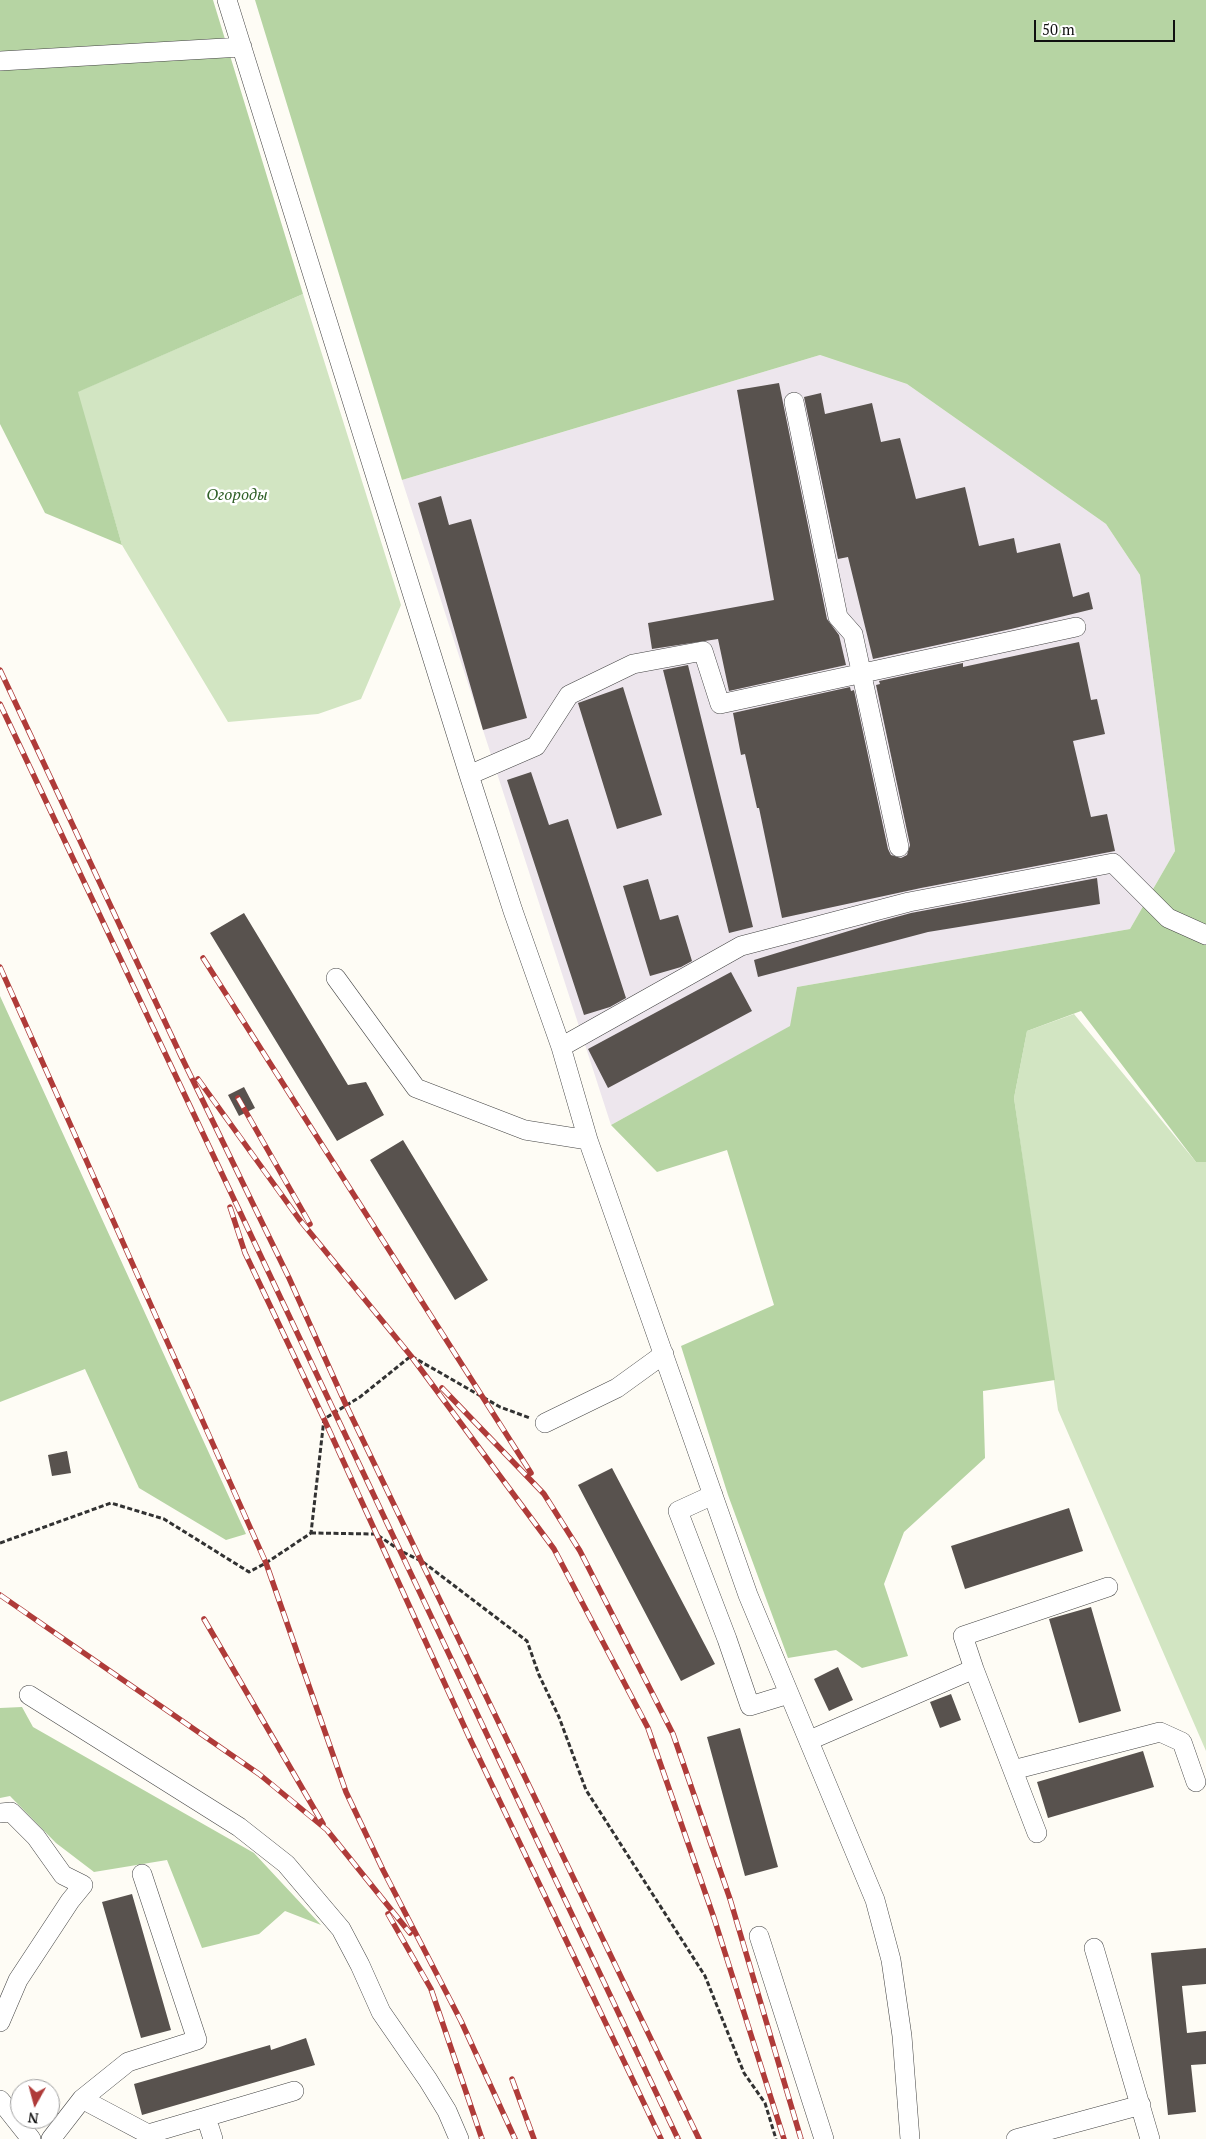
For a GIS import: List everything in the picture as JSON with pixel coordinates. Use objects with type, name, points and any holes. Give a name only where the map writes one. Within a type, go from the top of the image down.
[{"type":"street","points":[[227,0],[469,775],[513,911],[561,1047],[588,1140],[748,1596],[810,1740],[875,1900],[891,1960],[902,2036],[910,2139]]},
{"type":"street","points":[[0,61],[242,47]]},
{"type":"street","points":[[794,402],[838,617],[853,634],[899,847]]},
{"type":"street","points":[[469,775],[536,746],[569,695],[633,664],[703,651],[720,704],[1076,627]]},
{"type":"street","points":[[561,1047],[741,946],[909,902],[1113,863],[1168,918],[1206,936]]},
{"type":"street","points":[[336,978],[416,1088],[525,1130],[588,1140]]},
{"type":"street","points":[[545,1423],[617,1388],[664,1354]]},
{"type":"street","points":[[712,1496],[678,1511],[727,1638],[750,1706],[789,1694]]},
{"type":"street","points":[[1037,1833],[963,1636],[1108,1586]]},
{"type":"street","points":[[810,1740],[974,1669]]},
{"type":"street","points":[[29,1695],[239,1827],[286,1864],[341,1929],[381,2012],[428,2080],[447,2111],[459,2139]]},
{"type":"street","points":[[1013,1770],[1160,1732],[1182,1742],[1196,1782]]},
{"type":"street","points":[[0,1813],[10,1812],[36,1837],[62,1875],[83,1885],[70,1901],[18,1980],[0,2022]]},
{"type":"street","points":[[51,2139],[82,2099],[128,2062],[196,2040],[142,1874]]},
{"type":"street","points":[[759,1936],[824,2139]]},
{"type":"street","points":[[1094,1948],[1150,2139]]},
{"type":"street","points":[[82,2099],[148,2134],[294,2091]]},
{"type":"street","points":[[0,2100],[32,2139]]},
{"type":"street","points":[[1016,2139],[1141,2105]]},
{"type":"street","points":[[206,2117],[213,2139]]},
{"type":"path","points":[[311,1533],[324,1419],[360,1397],[411,1356],[500,1407],[545,1423]]},
{"type":"path","points":[[0,1543],[111,1503],[164,1519],[249,1572],[311,1533],[376,1534],[401,1551],[423,1562],[527,1641],[539,1675],[559,1717],[586,1790],[705,1976],[744,2073],[765,2103],[776,2139]]},
{"type":"shaded area","points":[[820,355],[907,384],[1106,524],[1140,575],[1175,851],[1130,929],[797,987],[791,1026],[611,1125],[402,480]]},
{"type":"green space","points":[[0,0],[213,0],[303,294],[78,392],[122,545],[45,513],[0,424]]},
{"type":"green space","points":[[255,0],[1206,0],[1206,1162],[1196,1162],[1081,1011],[1027,1031],[1014,1098],[1055,1380],[983,1391],[985,1458],[904,1532],[884,1584],[908,1656],[862,1668],[836,1650],[788,1658],[728,1495],[681,1346],[774,1305],[727,1150],[657,1172],[611,1125],[790,1026],[797,987],[1130,929],[1175,851],[1140,575],[1106,524],[907,384],[820,355],[402,480]]},
{"type":"green space","name":"Огороды","points":[[303,294],[401,605],[361,699],[318,714],[228,722],[122,545],[77,392]]},
{"type":"green space","points":[[0,996],[246,1534],[226,1540],[139,1488],[85,1369],[0,1402]]},
{"type":"green space","points":[[1074,1014],[1196,1162],[1206,1162],[1206,1751],[1058,1410],[1014,1098],[1027,1031]]},
{"type":"green space","points":[[22,1707],[33,1727],[254,1853],[321,1925],[285,1911],[259,1934],[202,1948],[167,1860],[94,1872],[56,1843],[10,1796],[0,1798],[0,1708]]},
{"type":"building","points":[[779,383],[827,619],[839,635],[846,665],[729,691],[718,639],[652,649],[648,623],[774,600],[737,390]]},
{"type":"building","points":[[821,393],[825,414],[872,403],[881,442],[900,438],[916,499],[965,487],[979,546],[1014,538],[1017,553],[1060,543],[1073,597],[1089,592],[1093,609],[873,659],[848,557],[838,559],[804,397]]},
{"type":"building","points":[[441,496],[449,525],[471,519],[527,718],[483,730],[418,503]]},
{"type":"building","points":[[1079,642],[1091,700],[1097,699],[1105,734],[1073,741],[1091,817],[1107,814],[1115,851],[921,888],[782,918],[759,808],[757,808],[745,754],[741,755],[733,713],[850,687],[851,691],[854,690],[888,849],[891,855],[901,858],[907,855],[910,845],[876,685],[880,684],[879,681],[963,663],[963,667]]},
{"type":"building","points":[[688,665],[753,927],[729,933],[663,670]]},
{"type":"building","points":[[623,687],[662,815],[617,829],[578,703]]},
{"type":"building","points":[[531,772],[549,825],[568,819],[626,998],[610,1007],[584,1015],[507,780]]},
{"type":"building","points":[[1097,878],[1100,904],[928,932],[758,977],[754,960],[878,922],[911,913]]},
{"type":"building","points":[[648,879],[660,920],[678,915],[692,961],[681,967],[650,976],[623,886]]},
{"type":"building","points":[[244,913],[348,1085],[366,1082],[384,1115],[337,1141],[210,933]]},
{"type":"building","points":[[731,972],[752,1011],[608,1088],[588,1049]]},
{"type":"building","points":[[244,1087],[255,1108],[239,1116],[228,1095]]},
{"type":"building","points":[[403,1140],[488,1280],[455,1300],[370,1160]]},
{"type":"building","points":[[67,1451],[71,1473],[52,1476],[48,1455]]},
{"type":"building","points":[[612,1468],[715,1664],[681,1681],[578,1485]]},
{"type":"building","points":[[1069,1508],[1083,1551],[965,1589],[951,1546]]},
{"type":"building","points":[[1091,1607],[1121,1711],[1079,1723],[1049,1619]]},
{"type":"building","points":[[838,1667],[853,1700],[829,1711],[814,1679]]},
{"type":"building","points":[[951,1694],[961,1720],[940,1728],[930,1702]]},
{"type":"building","points":[[740,1728],[778,1867],[745,1876],[707,1737]]},
{"type":"building","points":[[1143,1751],[1154,1787],[1048,1818],[1037,1782]]},
{"type":"building","points":[[132,1894],[171,2030],[141,2038],[102,1902]]},
{"type":"building","points":[[1206,1948],[1206,1984],[1182,1986],[1187,2033],[1206,2031],[1206,2064],[1191,2065],[1196,2112],[1168,2115],[1151,1953]]},
{"type":"building","points":[[306,2038],[315,2065],[142,2115],[134,2084],[270,2045],[271,2050]]},
{"type":"railway","points":[[0,670],[181,1056],[289,1278],[346,1405],[699,2139]]},
{"type":"railway","points":[[0,704],[678,2139]]},
{"type":"railway","points":[[203,958],[531,1473]]},
{"type":"railway","points":[[0,967],[266,1563],[346,1792],[383,1870],[461,2021],[515,2139]]},
{"type":"railway","points":[[198,1079],[299,1219],[411,1356],[554,1549],[648,1728],[714,1918],[784,2139]]},
{"type":"railway","points":[[238,1098],[310,1224]]},
{"type":"railway","points":[[230,1207],[245,1253],[324,1419],[470,1739],[661,2139]]},
{"type":"railway","points":[[442,1388],[544,1494],[580,1551],[673,1734],[730,1899],[801,2139]]},
{"type":"railway","points":[[0,1595],[259,1774],[327,1830],[410,1933]]},
{"type":"railway","points":[[204,1619],[323,1824]]},
{"type":"railway","points":[[388,1914],[431,1989],[482,2139]]},
{"type":"railway","points":[[512,2079],[534,2139]]}]
